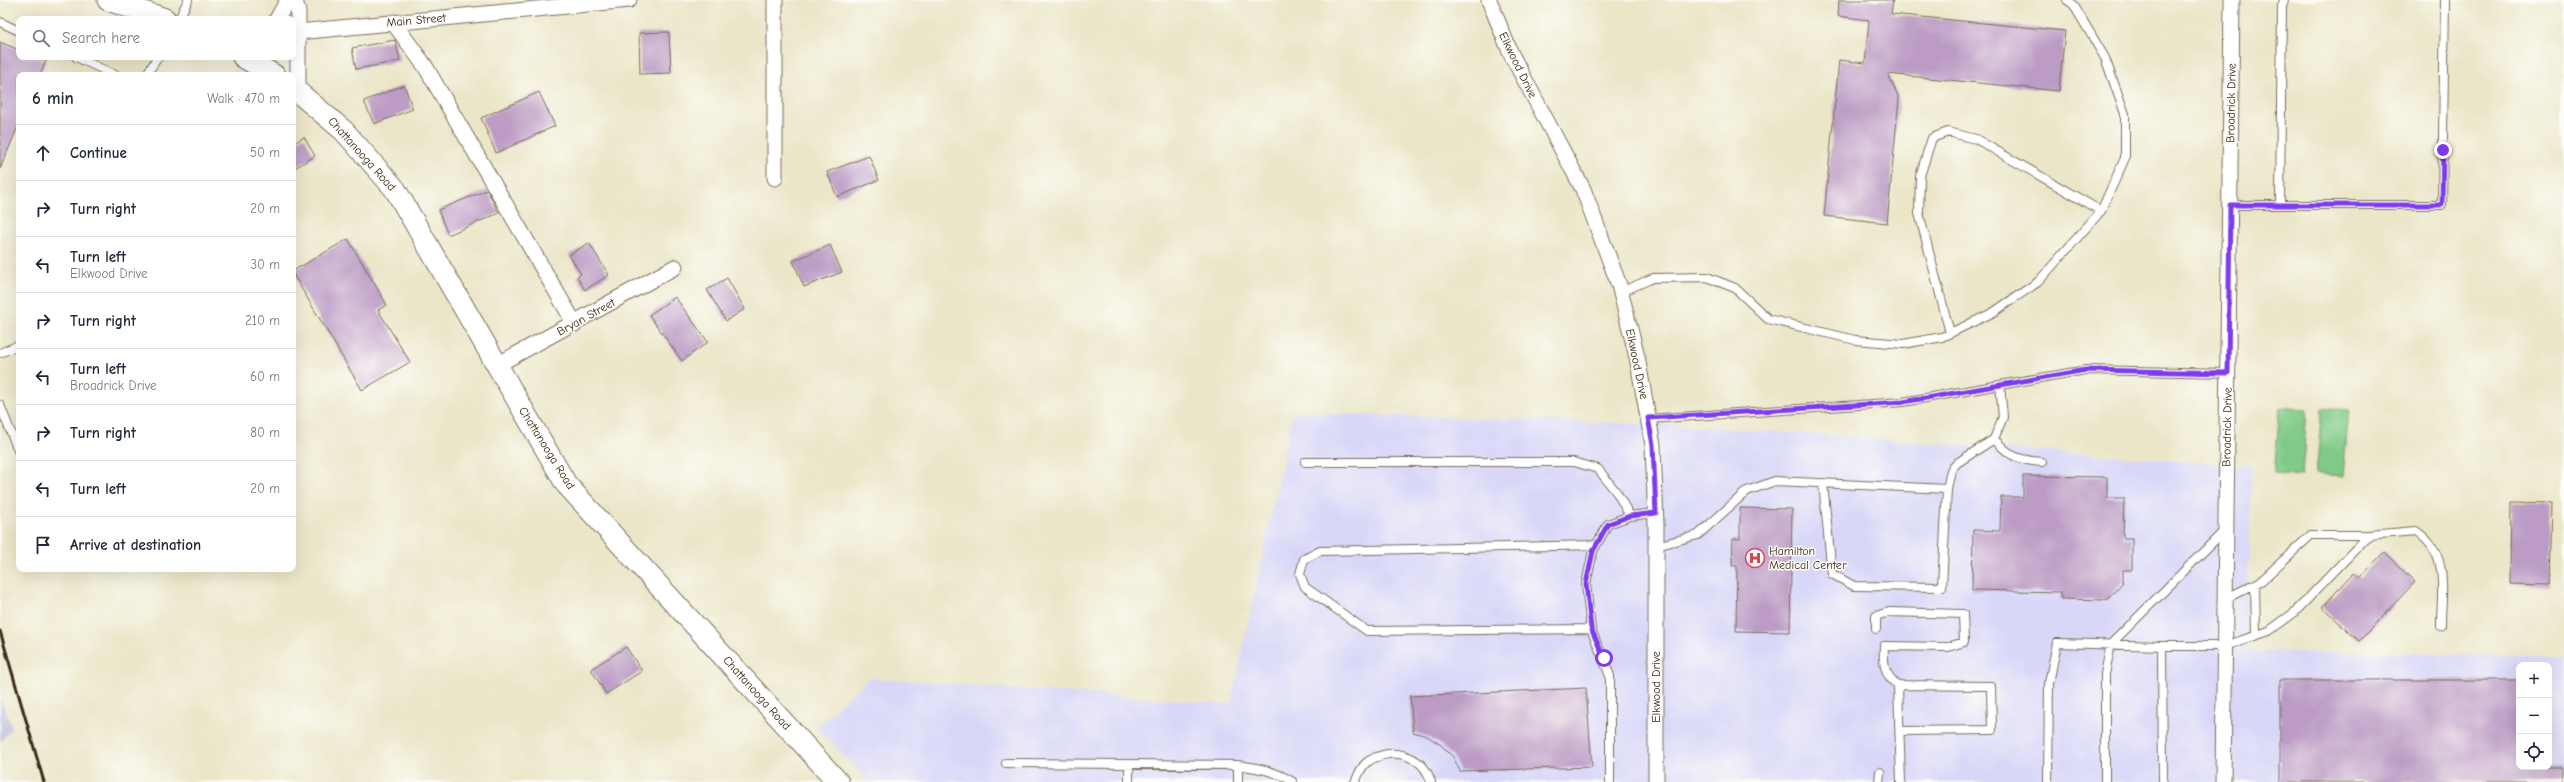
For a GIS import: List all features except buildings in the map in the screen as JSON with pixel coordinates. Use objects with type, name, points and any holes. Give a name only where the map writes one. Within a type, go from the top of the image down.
[{"type":"main road","points":[[108,0],[155,16]]},
{"type":"main road","points":[[248,60],[269,72]]},
{"type":"main road","name":"Chattanooga Road","points":[[296,94],[344,131],[395,189],[566,484],[838,782]]},
{"type":"street","points":[[279,16],[288,0]]},
{"type":"street","points":[[295,0],[298,12],[296,73]]},
{"type":"street","name":"Main Street","points":[[298,32],[629,0]]},
{"type":"street","points":[[774,0],[774,178]]},
{"type":"street","name":"Elkwood Drive","points":[[1489,0],[1510,54],[1583,189],[1621,292],[1638,357],[1653,445],[1656,513],[1656,782]]},
{"type":"street","name":"Broadrick Drive","points":[[2223,782],[2232,0]]},
{"type":"street","points":[[393,22],[425,66],[574,324]]},
{"type":"street","name":"Bryan Street","points":[[497,365],[574,324],[675,267]]},
{"type":"lane","points":[[180,16],[188,0]]},
{"type":"lane","points":[[1621,292],[1654,278],[1707,277],[1735,288],[1768,319],[1855,340],[1903,344],[1950,333],[1994,312],[2038,282],[2101,211],[2125,158],[2125,114],[2105,58],[2073,4],[2067,0]]},
{"type":"lane","points":[[2280,205],[2282,6],[2284,0]]},
{"type":"lane","points":[[2230,205],[2442,205],[2445,0]]},
{"type":"lane","points":[[0,22],[16,30]]},
{"type":"lane","points":[[82,60],[108,72]]},
{"type":"lane","points":[[148,72],[156,60]]},
{"type":"lane","points":[[1950,333],[1919,213],[1920,176],[1932,138],[1948,132],[1976,139],[2101,211]]},
{"type":"lane","points":[[0,353],[16,346]]},
{"type":"lane","points":[[1648,418],[1903,402],[2086,370],[2228,373]]},
{"type":"lane","points":[[1823,483],[1832,574],[1854,586],[1942,587],[1947,489],[1951,470],[1957,462],[1994,439],[2003,417],[2000,385]]},
{"type":"lane","points":[[0,405],[16,445]]},
{"type":"lane","points":[[1994,439],[2010,455],[2020,460],[2042,462]]},
{"type":"lane","points":[[1305,462],[1574,462],[1598,469],[1617,494],[1630,516]]},
{"type":"lane","points":[[1656,546],[1698,535],[1747,491],[1775,481],[1947,489]]},
{"type":"lane","points":[[1610,782],[1610,676],[1591,628],[1586,584],[1596,545],[1608,524],[1630,516],[1656,513]]},
{"type":"lane","points":[[2105,782],[2105,674],[2111,644],[2226,530]]},
{"type":"lane","points":[[2225,599],[2255,584],[2311,535],[2369,535],[2416,531],[2434,548],[2442,565],[2441,626]]},
{"type":"lane","points":[[2048,782],[2049,683],[2057,643],[2224,646],[2269,631],[2295,612],[2369,535]]},
{"type":"lane","points":[[1591,628],[1367,631],[1305,587],[1300,574],[1304,559],[1320,550],[1596,545]]},
{"type":"lane","points":[[2255,584],[2256,635]]},
{"type":"lane","points":[[1876,628],[1876,616],[1889,612],[1963,614],[1964,642],[1948,647],[1884,646],[1883,663],[1891,680],[1898,685],[1991,686],[1992,730],[1900,731]]},
{"type":"lane","points":[[2162,646],[2163,782]]},
{"type":"lane","points":[[1898,685],[1901,782]]},
{"type":"lane","points":[[1355,782],[1364,764],[1382,754],[1405,754],[1420,762],[1431,782]]},
{"type":"lane","points":[[1006,763],[1238,765],[1262,769],[1283,775],[1293,782]]},
{"type":"lane","points":[[1129,765],[1129,782]]},
{"type":"lane","points":[[1238,765],[1238,782]]},
{"type":"lane","points":[[1880,772],[1880,782]]},
{"type":"shaded area","name":"Hamilton Medical Center","points":[[1293,412],[1678,425],[2252,466],[2245,651],[2564,655],[2564,782],[870,782],[816,728],[868,678],[1231,704]]},
{"type":"shaded area","points":[[0,698],[12,728],[0,742]]},
{"type":"green space","points":[[2280,407],[2307,410],[2302,476],[2274,473]]},
{"type":"green space","points":[[2322,408],[2349,410],[2343,476],[2316,474]]},
{"type":"railway","points":[[0,631],[44,782]]},
{"type":"place","name":"Hamilton Medical Center","points":[[1755,558]]},
{"type":"route","points":[[1604,658],[1591,628],[1586,584],[1593,551],[1608,524],[1630,516],[1656,513],[1653,445],[1648,418],[1903,402],[2086,370],[2228,373],[2230,205],[2442,205],[2443,150]]}]
